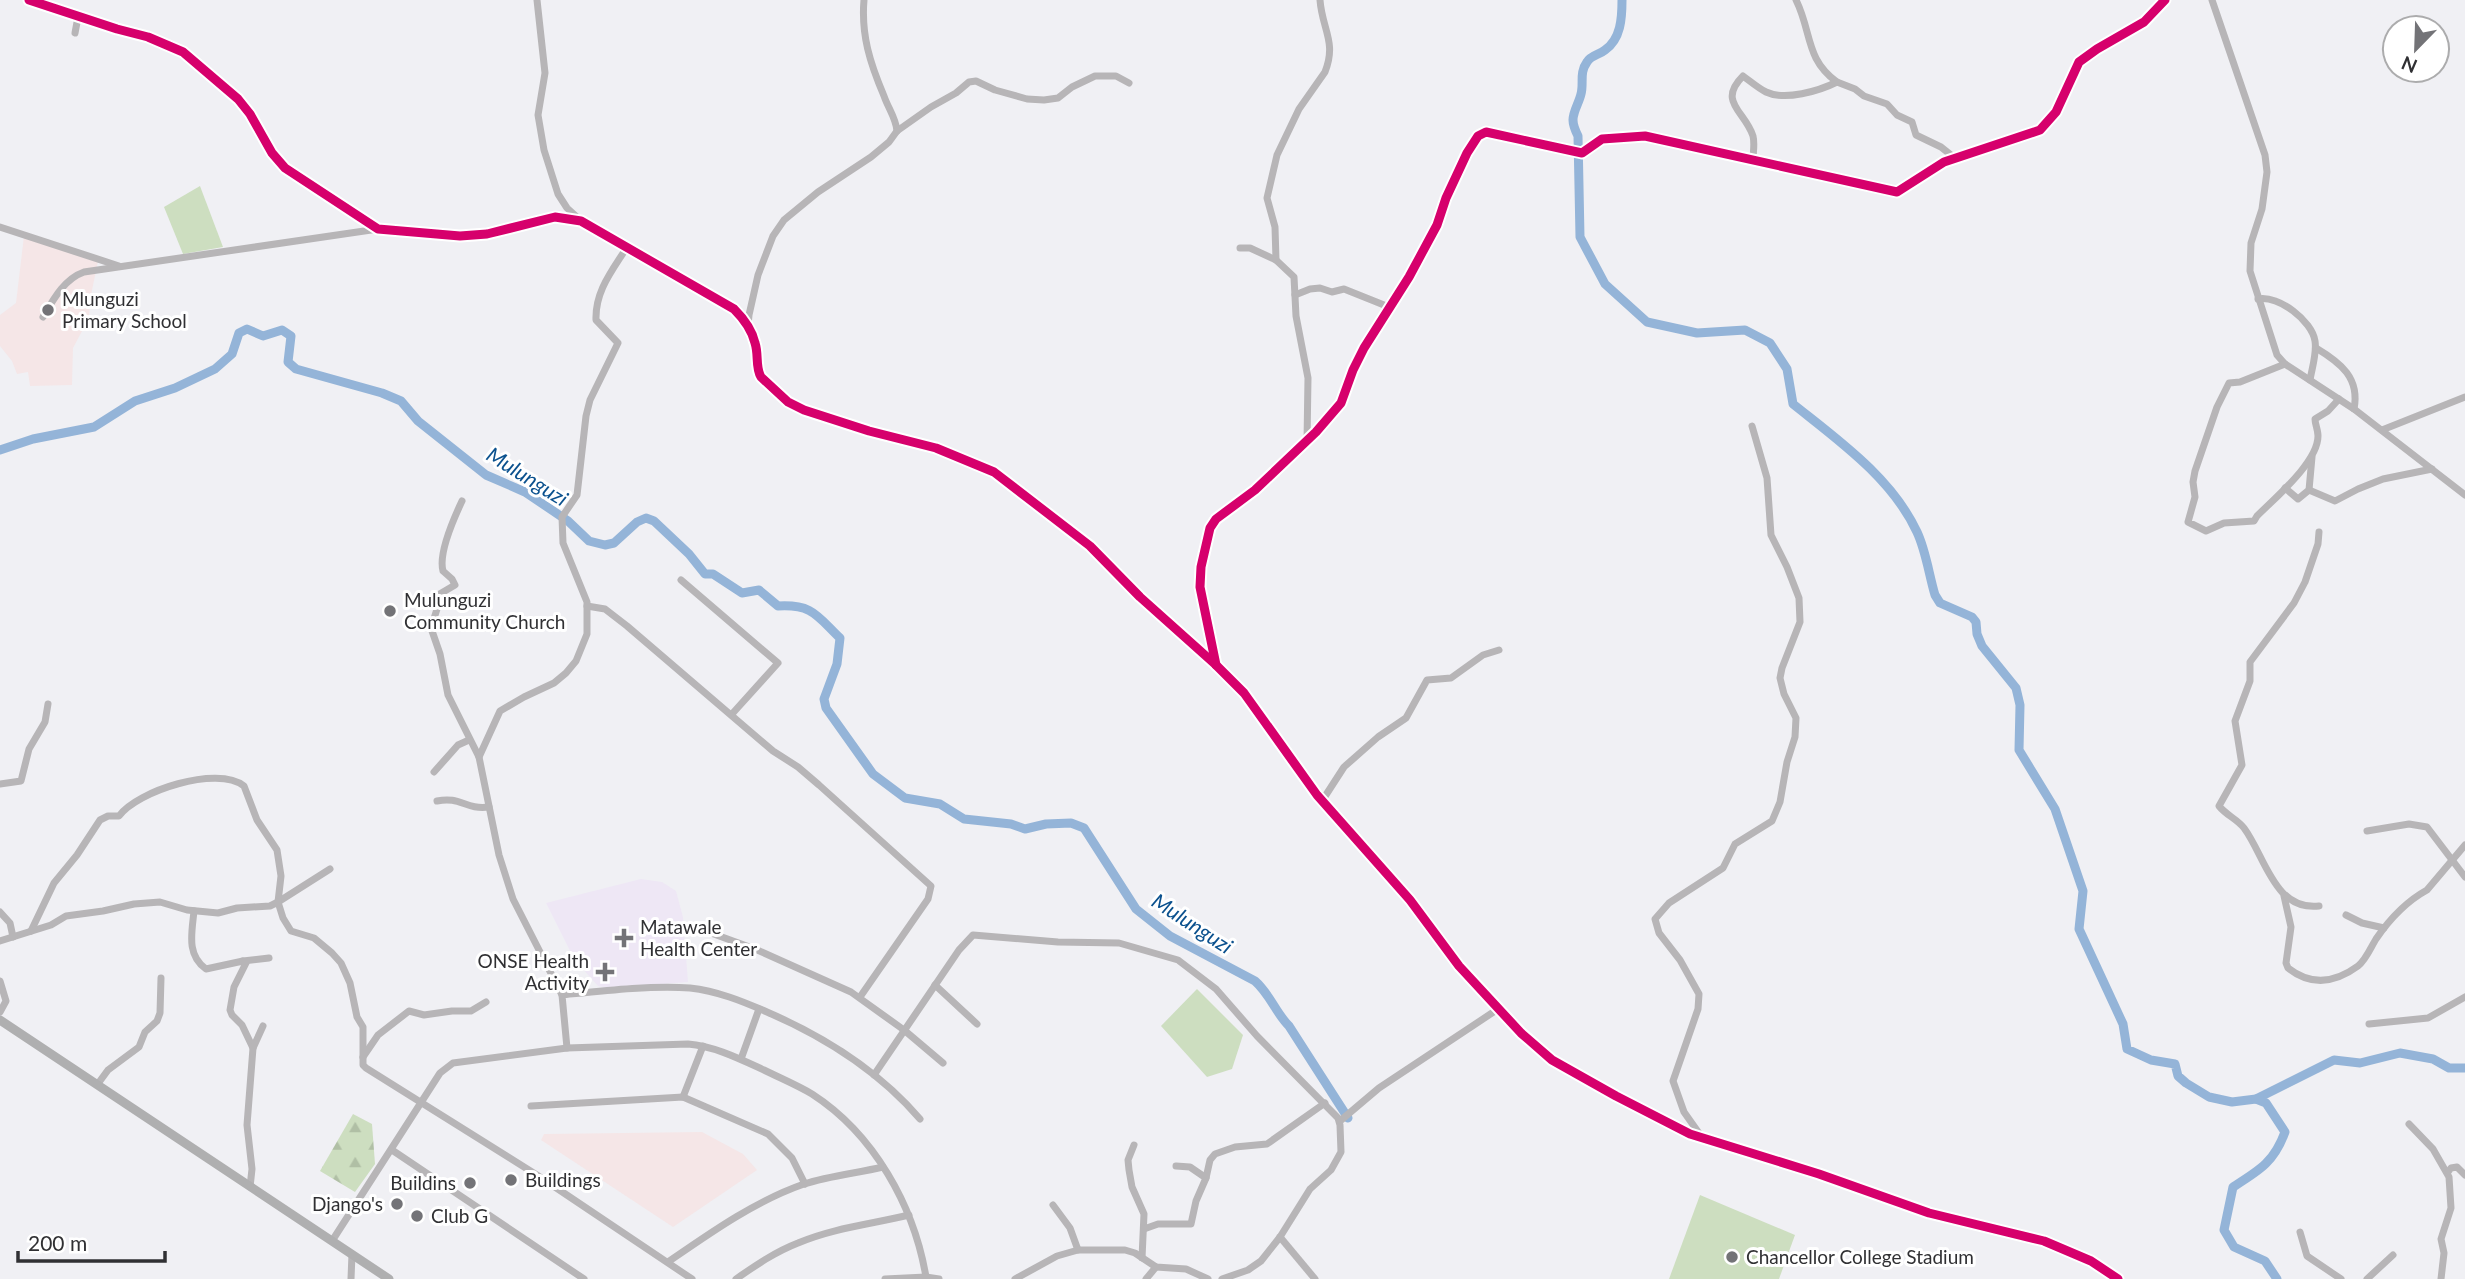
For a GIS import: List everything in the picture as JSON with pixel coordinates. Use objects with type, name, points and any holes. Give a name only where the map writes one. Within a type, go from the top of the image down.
[{"type":"main road","points":[[0,1020],[389,1279]]},
{"type":"street","points":[[29,0],[148,37],[183,51],[238,99],[250,114],[272,153],[285,168],[378,229]]},
{"type":"street","points":[[537,0],[545,73],[538,115],[544,150],[558,194],[566,208],[581,221],[723,301],[743,318],[756,344],[761,377],[788,402],[828,419],[936,448],[999,475],[1090,546],[1140,597],[1250,699],[1322,801],[1384,868],[1459,966],[1498,1009],[1552,1060],[1674,1127],[1704,1139],[1819,1174],[1929,1213],[2045,1241],[2091,1261],[2119,1279]]},
{"type":"street","points":[[864,0],[864,36],[897,131]]},
{"type":"street","points":[[1276,260],[1275,227],[1267,198],[1277,155],[1299,109],[1325,72],[1332,52],[1321,16],[1320,0]]},
{"type":"street","points":[[1796,0],[1816,61],[1825,74],[1864,96],[1887,104],[1897,115],[1912,121],[1916,135],[1941,147],[1956,159]]},
{"type":"street","points":[[1216,665],[1200,587],[1208,532],[1216,519],[1255,490],[1307,441],[1342,401],[1353,370],[1412,273],[1437,225],[1467,153],[1482,133],[1545,143],[1581,153],[1600,140],[1645,136],[1894,192],[1912,184],[1934,167],[2040,130],[2056,112],[2079,62],[2097,48],[2144,22],[2165,0]]},
{"type":"street","points":[[2212,0],[2265,155],[2262,209],[2252,237],[2250,258],[2252,281],[2275,350],[2285,364],[2354,409],[2465,495]]},
{"type":"street","points":[[75,33],[78,17]]},
{"type":"street","points":[[748,327],[748,315],[758,275],[774,236],[784,220],[818,192],[871,157],[890,142],[897,131],[969,82],[976,81],[995,90],[1027,99],[1044,100],[1058,98],[1072,87],[1095,76],[1115,76],[1129,83]]},
{"type":"street","points":[[1753,160],[1752,134],[1734,103],[1731,92],[1733,85],[1742,76],[1767,93],[1774,94],[1808,93],[1837,82]]},
{"type":"street","points":[[43,317],[55,297],[75,275],[378,229],[460,236],[487,234],[555,217],[581,221]]},
{"type":"street","points":[[0,227],[123,267]]},
{"type":"street","points":[[478,757],[500,711],[554,683],[566,673],[576,661],[587,634],[587,606],[563,543],[562,517],[577,495],[590,400],[618,343],[596,320],[598,299],[606,278],[627,247]]},
{"type":"street","points":[[1240,248],[1250,248],[1276,260],[1293,275],[1308,378],[1307,441]]},
{"type":"street","points":[[1295,296],[1310,289],[1320,288],[1332,292],[1344,289],[1389,307]]},
{"type":"street","points":[[2258,299],[2266,297],[2290,306],[2313,334],[2316,348],[2310,380]]},
{"type":"street","points":[[2316,348],[2350,375],[2357,395],[2354,409]]},
{"type":"street","points":[[2285,364],[2240,382],[2229,383],[2217,407],[2195,471],[2195,497],[2188,522],[2206,531],[2224,523],[2254,522],[2312,456]]},
{"type":"street","points":[[2382,430],[2465,397]]},
{"type":"street","points":[[2285,488],[2298,499],[2309,490],[2312,456],[2318,438],[2315,419],[2328,411],[2339,399]]},
{"type":"street","points":[[1704,1139],[1684,1112],[1673,1081],[1698,1009],[1699,994],[1680,960],[1658,933],[1656,919],[1669,903],[1723,868],[1735,844],[1772,821],[1780,802],[1796,731],[1796,718],[1784,694],[1780,678],[1800,622],[1799,598],[1771,535],[1767,478],[1752,426]]},
{"type":"street","points":[[2309,490],[2335,501],[2383,480],[2433,468]]},
{"type":"street","points":[[462,501],[448,536],[442,564],[443,571],[456,585],[438,595],[431,628],[440,654],[448,695],[478,757],[499,855],[513,899],[562,995],[567,1048]]},
{"type":"street","points":[[2319,532],[2319,542],[2305,582],[2294,603],[2250,662],[2250,681],[2234,725],[2242,765],[2219,806],[2243,826],[2262,863],[2284,896],[2291,927],[2287,965],[2291,971],[2310,979],[2326,981],[2358,966],[2384,928],[2427,890],[2465,845]]},
{"type":"street","points":[[681,580],[778,663],[732,714]]},
{"type":"street","points":[[587,606],[605,609],[616,617],[772,751],[798,767],[931,886],[928,900],[860,997]]},
{"type":"street","points":[[1322,801],[1344,767],[1378,737],[1406,718],[1427,680],[1455,676],[1483,654],[1499,650]]},
{"type":"street","points":[[0,784],[21,781],[32,744],[45,722],[48,704]]},
{"type":"street","points":[[435,772],[458,745],[469,740]]},
{"type":"street","points":[[31,931],[54,883],[82,849],[100,820],[108,816],[119,816],[130,804],[163,788],[193,781],[230,779],[244,786],[257,820],[277,850],[281,876],[278,902],[283,918],[291,931],[314,938],[332,953],[341,964],[353,991],[357,1017],[363,1027],[363,1065],[692,1279]]},
{"type":"street","points":[[437,801],[454,799],[472,808],[489,807]]},
{"type":"street","points":[[2367,831],[2409,824],[2422,825],[2431,831],[2465,877]]},
{"type":"street","points":[[0,941],[51,925],[66,916],[134,904],[160,902],[194,911],[218,913],[237,908],[270,906],[330,869]]},
{"type":"street","points":[[2284,896],[2301,906],[2319,906]]},
{"type":"street","points":[[194,911],[191,951],[205,969],[268,958]]},
{"type":"street","points":[[0,912],[10,923],[13,937]]},
{"type":"street","points":[[2346,915],[2384,928]]},
{"type":"street","points":[[710,933],[755,949],[860,997],[943,1063]]},
{"type":"street","points":[[874,1075],[967,940],[977,934],[1058,942],[1119,943],[1176,959],[1216,989],[1257,1036],[1340,1121],[1342,1152],[1329,1173],[1308,1191],[1280,1237],[1254,1267],[1222,1279]]},
{"type":"street","points":[[243,961],[246,965],[234,987],[230,1010],[242,1025],[253,1048]]},
{"type":"street","points":[[97,1085],[107,1070],[141,1045],[145,1032],[157,1021],[160,1013],[161,978]]},
{"type":"street","points":[[0,981],[6,1001],[0,1012]]},
{"type":"street","points":[[935,985],[977,1024]]},
{"type":"street","points":[[562,995],[687,988],[719,993],[834,1045],[874,1075],[920,1119]]},
{"type":"street","points":[[2369,1024],[2428,1018],[2465,998]]},
{"type":"street","points":[[363,1058],[378,1035],[409,1012],[424,1015],[452,1011],[471,1012],[486,1002]]},
{"type":"street","points":[[741,1059],[759,1009]]},
{"type":"street","points":[[1340,1121],[1379,1088],[1498,1009]]},
{"type":"street","points":[[250,1188],[252,1169],[247,1125],[253,1048],[263,1026]]},
{"type":"street","points":[[332,1241],[440,1073],[453,1063],[567,1048],[657,1044],[703,1046],[741,1059],[814,1095],[851,1128],[883,1167],[909,1215],[926,1277]]},
{"type":"street","points":[[683,1097],[703,1046]]},
{"type":"street","points":[[531,1106],[683,1097],[768,1134],[792,1158],[806,1184]]},
{"type":"street","points":[[1144,1229],[1158,1224],[1191,1224],[1196,1199],[1206,1178],[1210,1160],[1215,1154],[1235,1147],[1267,1143],[1325,1103]]},
{"type":"street","points":[[2409,1124],[2433,1149],[2448,1172],[2452,1193],[2450,1213],[2441,1239],[2444,1253],[2441,1279]]},
{"type":"street","points":[[1135,1145],[1128,1160],[1132,1187],[1143,1208],[1142,1258]]},
{"type":"street","points":[[392,1150],[584,1279]]},
{"type":"street","points":[[1177,1166],[1190,1167],[1206,1178]]},
{"type":"street","points":[[668,1262],[725,1225],[806,1184],[883,1167]]},
{"type":"street","points":[[2448,1172],[2457,1167],[2465,1175]]},
{"type":"street","points":[[1053,1205],[1070,1228],[1078,1250]]},
{"type":"street","points":[[737,1279],[775,1253],[798,1242],[821,1234],[909,1215]]},
{"type":"street","points":[[2300,1232],[2307,1256],[2342,1279]]},
{"type":"street","points":[[1280,1237],[1315,1279]]},
{"type":"street","points":[[1015,1279],[1057,1256],[1078,1250],[1125,1250],[1156,1267],[1186,1269],[1209,1279]]},
{"type":"street","points":[[351,1279],[352,1254]]},
{"type":"street","points":[[2367,1279],[2393,1255]]},
{"type":"street","points":[[1146,1279],[1156,1267]]},
{"type":"street","points":[[885,1279],[939,1279]]},
{"type":"shaded area","name":"Mlunguzi Primary School","points":[[24,236],[98,261],[89,318],[73,348],[72,385],[30,386],[28,372],[17,374],[12,361],[0,346],[0,315],[16,303]]},
{"type":"shaded area","name":"Matawale Health Center","points":[[641,879],[662,882],[676,891],[683,917],[688,982],[608,988],[598,986],[574,959],[546,903]]},
{"type":"shaded area","points":[[702,1132],[743,1154],[757,1170],[673,1227],[541,1140],[544,1134]]},
{"type":"green space","points":[[200,186],[223,247],[183,254],[164,207]]},
{"type":"green space","points":[[1197,989],[1243,1035],[1232,1069],[1207,1077],[1161,1026]]},
{"type":"green space","points":[[353,1114],[372,1124],[375,1164],[355,1192],[320,1171]]},
{"type":"green space","name":"Chancellor College Stadium","points":[[1700,1195],[1795,1235],[1779,1279],[1669,1279]]},
{"type":"waterway","points":[[1622,0],[1621,21],[1614,40],[1585,66],[1581,94],[1573,117],[1578,136],[1580,237],[1605,284],[1647,322],[1697,333],[1745,330],[1770,343],[1787,369],[1793,404],[1879,477],[1906,512],[1920,539],[1935,595],[1940,603],[1972,617],[1976,622],[1982,646],[2016,688],[2020,705],[2019,750],[2055,809],[2083,891],[2079,929],[2123,1024],[2127,1049],[2151,1060],[2175,1064],[2178,1076],[2186,1083],[2209,1097],[2232,1102],[2256,1099],[2334,1060],[2360,1063],[2400,1053],[2433,1059],[2449,1068],[2465,1068]]},
{"type":"waterway","name":"Mulunguzi","points":[[0,450],[33,439],[94,427],[135,401],[175,388],[215,369],[232,354],[239,333],[247,329],[263,336],[282,330],[291,336],[288,362],[296,369],[382,393],[401,401],[418,421],[486,475],[525,492],[568,521],[589,541],[605,545],[614,543],[637,522],[646,518],[654,521],[689,554],[705,574],[713,574],[742,593],[759,590],[778,606],[799,607],[814,613],[840,638],[837,664],[824,699],[826,708],[873,774],[905,798],[940,804],[964,819],[1011,824],[1025,829],[1046,824],[1071,823],[1084,828],[1136,909],[1170,936],[1260,986],[1348,1118]]},
{"type":"waterway","points":[[2256,1099],[2266,1103],[2285,1132],[2271,1158],[2233,1187],[2224,1230],[2234,1247],[2265,1261],[2277,1279]]},
{"type":"cycle path","points":[[29,0],[148,37],[183,52],[238,99],[250,114],[272,153],[285,168],[378,229],[460,236],[487,234],[555,217],[581,221],[734,309],[752,334],[761,377],[788,402],[804,410],[869,431],[936,448],[994,472],[1090,546],[1140,597],[1244,693],[1317,795],[1410,900],[1459,966],[1521,1033],[1552,1060],[1690,1134],[1819,1174],[1929,1213],[2044,1241],[2091,1261],[2118,1279]]},
{"type":"cycle path","points":[[1216,665],[1200,587],[1201,567],[1210,528],[1216,519],[1255,490],[1316,432],[1341,403],[1364,348],[1409,277],[1437,225],[1446,198],[1478,136],[1486,132],[1582,153],[1602,139],[1645,136],[1897,192],[1944,162],[2040,130],[2056,112],[2079,62],[2144,22],[2165,0]]},
{"type":"place","name":"Mlunguzi Primary School","points":[[48,310]]},
{"type":"place","name":"Mulunguzi Community Church","points":[[390,611]]},
{"type":"place","name":"Matawale Health Center","points":[[624,938]]},
{"type":"place","name":"ONSE Health Activity","points":[[605,972]]},
{"type":"place","name":"Buildings","points":[[511,1180]]},
{"type":"place","name":"Buildins","points":[[470,1183]]},
{"type":"place","name":"Django's","points":[[397,1204]]},
{"type":"place","name":"Club G","points":[[417,1216]]},
{"type":"place","name":"Chancellor College Stadium","points":[[1732,1257]]}]
